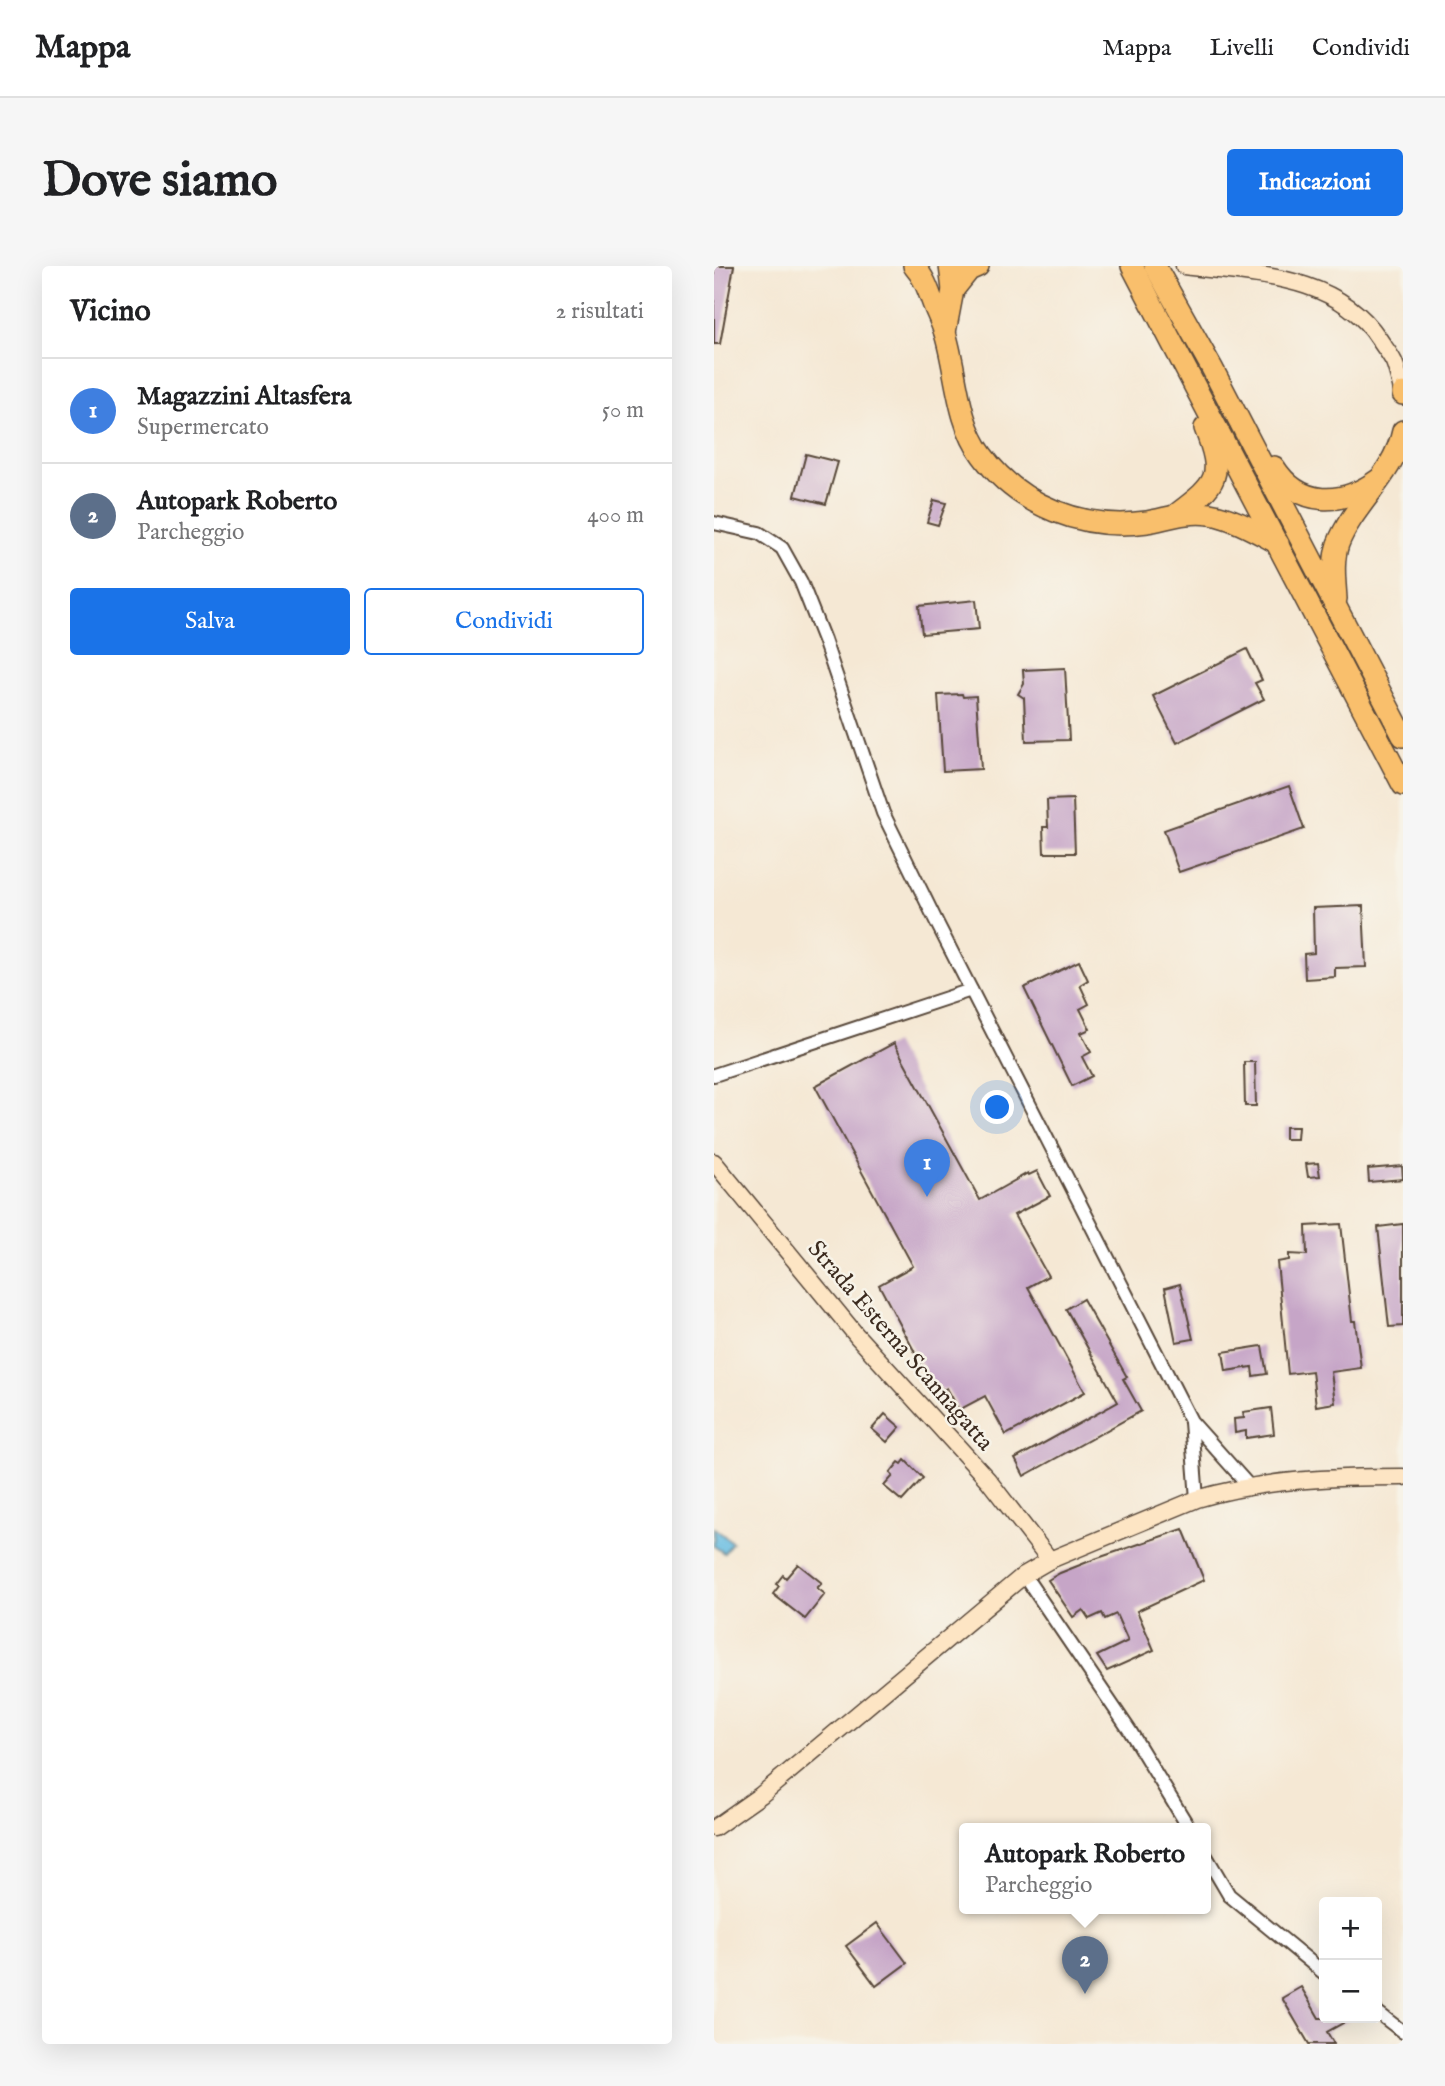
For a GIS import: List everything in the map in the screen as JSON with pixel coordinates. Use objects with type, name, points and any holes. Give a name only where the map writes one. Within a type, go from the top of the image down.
[{"type":"highway","points":[[945,334],[953,290],[950,266]]},
{"type":"highway","points":[[953,290],[969,270],[978,266]]},
{"type":"highway","points":[[1132,266],[1403,785]]},
{"type":"highway","points":[[1155,266],[1212,368],[1403,736]]},
{"type":"highway","points":[[921,269],[945,334],[964,416],[980,453],[1005,483],[1036,504],[1087,521],[1120,524],[1147,522],[1177,514],[1209,514],[1230,520],[1278,544]]},
{"type":"highway","points":[[1212,368],[1224,376],[1276,471],[1289,487],[1306,496],[1344,498],[1362,491],[1378,480]]},
{"type":"highway","points":[[1177,514],[1205,493],[1215,476],[1215,454],[1197,406],[1199,392]]},
{"type":"highway","points":[[1336,606],[1334,564],[1338,544],[1378,480],[1391,465],[1400,447],[1403,431]]},
{"type":"main road","points":[[1184,266],[1290,280],[1324,291],[1351,308],[1373,330],[1393,360],[1403,394]]},
{"type":"main road","name":"Strada Esterna Scannagatta","points":[[714,1162],[857,1336],[988,1480],[1051,1560]]},
{"type":"main road","points":[[714,1828],[761,1796],[1024,1575],[1051,1560],[1197,1499],[1250,1487],[1325,1478],[1403,1477]]},
{"type":"street","points":[[714,523],[759,533],[782,548],[801,582],[824,640],[883,813],[1191,1421],[1250,1487]]},
{"type":"street","points":[[714,1075],[971,990]]},
{"type":"street","points":[[1191,1421],[1197,1499]]},
{"type":"street","points":[[1024,1575],[1130,1731],[1186,1823]]},
{"type":"street","points":[[1211,1864],[1229,1895],[1319,1969]]},
{"type":"street","points":[[1382,2016],[1403,2032]]},
{"type":"water","points":[[714,1528],[732,1542],[724,1553],[714,1546]]},
{"type":"building","points":[[714,266],[734,266],[720,344],[714,344]]},
{"type":"building","points":[[806,454],[838,462],[826,504],[795,496]]},
{"type":"building","points":[[934,500],[946,503],[938,525],[927,522]]},
{"type":"building","points":[[976,600],[979,629],[922,634],[919,606]]},
{"type":"building","points":[[1247,649],[1262,680],[1255,683],[1264,699],[1177,743],[1153,696]]},
{"type":"building","points":[[1065,668],[1069,740],[1026,741],[1024,698],[1018,694],[1024,684],[1023,670]]},
{"type":"building","points":[[962,694],[963,697],[976,696],[981,769],[943,771],[938,695]]},
{"type":"building","points":[[1289,786],[1304,829],[1179,872],[1164,830]]},
{"type":"building","points":[[1073,799],[1075,853],[1044,853],[1043,827],[1048,827],[1047,800]]},
{"type":"building","points":[[1363,906],[1366,967],[1335,968],[1335,977],[1305,979],[1304,954],[1314,953],[1313,908]]},
{"type":"building","points":[[1079,961],[1088,980],[1080,985],[1089,1004],[1080,1009],[1090,1029],[1081,1033],[1091,1052],[1082,1057],[1092,1076],[1072,1086],[1024,988]]},
{"type":"building","points":[[894,1043],[980,1200],[1028,1173],[1029,1175],[1037,1171],[1050,1196],[1014,1215],[1048,1276],[1028,1287],[1085,1392],[1006,1435],[985,1396],[959,1410],[947,1388],[943,1390],[937,1385],[934,1388],[879,1285],[913,1266],[815,1086]]},
{"type":"building","points":[[1244,1062],[1255,1062],[1256,1106],[1245,1106]]},
{"type":"building","points":[[1285,1127],[1298,1127],[1297,1139],[1285,1139]]},
{"type":"building","points":[[1318,1163],[1320,1176],[1308,1177],[1306,1164]]},
{"type":"building","points":[[1402,1166],[1403,1179],[1369,1182],[1368,1169]]},
{"type":"building","points":[[1341,1224],[1352,1321],[1355,1321],[1361,1368],[1331,1372],[1335,1403],[1316,1406],[1312,1371],[1288,1374],[1277,1262],[1289,1260],[1289,1254],[1307,1255],[1306,1226]]},
{"type":"building","points":[[1403,1224],[1403,1326],[1389,1327],[1378,1227]]},
{"type":"building","points":[[1180,1284],[1193,1339],[1176,1342],[1165,1288]]},
{"type":"building","points":[[1083,1299],[1127,1377],[1123,1379],[1141,1411],[1024,1476],[1015,1459],[1118,1402],[1066,1309]]},
{"type":"building","points":[[1262,1346],[1267,1374],[1253,1376],[1252,1367],[1226,1371],[1223,1352]]},
{"type":"building","points":[[1271,1408],[1274,1434],[1246,1438],[1246,1431],[1235,1433],[1234,1419],[1244,1418],[1243,1412]]},
{"type":"building","points":[[885,1414],[900,1427],[887,1442],[872,1429]]},
{"type":"building","points":[[905,1460],[923,1478],[902,1501],[884,1486],[893,1476],[890,1473],[899,1462],[902,1464]]},
{"type":"building","points":[[1183,1529],[1204,1580],[1137,1611],[1154,1650],[1107,1671],[1097,1656],[1128,1641],[1116,1614],[1105,1619],[1102,1613],[1089,1619],[1083,1610],[1073,1617],[1048,1580],[1095,1559]]},
{"type":"building","points":[[798,1564],[822,1583],[817,1588],[825,1594],[805,1619],[773,1594],[783,1575],[786,1578]]},
{"type":"building","points":[[877,1923],[907,1963],[876,1986],[846,1946]]},
{"type":"building","points":[[1301,1987],[1319,2018],[1319,2023],[1343,2023],[1327,2032],[1334,2044],[1309,2044],[1282,1998]]},
{"type":"place","name":"Magazzini Altasfera","points":[[927,1197]]},
{"type":"place","name":"Autopark Roberto","points":[[1085,1994]]}]
